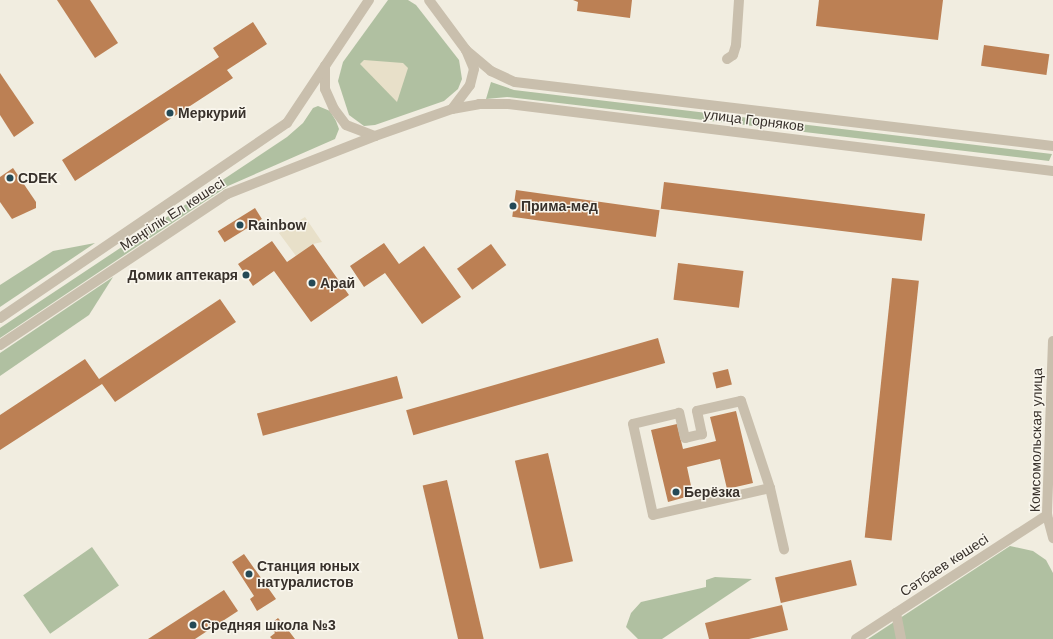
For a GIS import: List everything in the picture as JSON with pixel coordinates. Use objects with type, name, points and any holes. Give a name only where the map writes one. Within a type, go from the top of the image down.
[{"type":"street","name":"Мәңгілік Ел көшесі","points":[[0,318],[287,123],[369,0]]},
{"type":"street","points":[[429,0],[466,50],[474,69],[470,85],[452,109]]},
{"type":"street","points":[[727,59],[732,55],[736,45],[739,0]]},
{"type":"street","name":"улица Горняков","points":[[466,50],[491,71],[515,82],[1053,146]]},
{"type":"street","points":[[325,66],[325,89],[334,109],[346,125],[375,136]]},
{"type":"street","name":"улица Горняков","points":[[452,109],[479,104],[508,104],[1053,171]]},
{"type":"street","name":"Мәңгілік Ел көшесі","points":[[0,345],[227,194],[375,136],[452,109]]},
{"type":"street","name":"Комсомольская улица","points":[[1053,341],[1047,515],[1053,538]]},
{"type":"street","points":[[770,488],[653,515],[633,424],[679,413],[685,438],[702,434],[697,411],[741,401],[770,488],[784,549]]},
{"type":"street","name":"Сәтбаев көшесі","points":[[856,639],[1047,515]]},
{"type":"street","points":[[896,613],[901,639]]},
{"type":"green space","points":[[388,0],[408,0],[416,5],[459,60],[462,79],[458,89],[444,101],[375,125],[364,126],[349,115],[338,81],[343,62]]},
{"type":"green space","points":[[491,82],[514,90],[1052,154],[1049,161],[507,97],[486,99]]},
{"type":"green space","points":[[318,106],[330,111],[336,121],[339,129],[335,139],[228,186],[0,338],[0,328],[287,137],[303,123],[313,108]]},
{"type":"green space","points":[[95,243],[0,307],[0,285],[53,251]]},
{"type":"green space","points":[[113,277],[89,315],[0,376],[0,353]]},
{"type":"green space","points":[[1010,546],[1033,551],[1046,560],[1053,573],[1053,639],[868,639]]},
{"type":"green space","points":[[92,547],[119,586],[50,634],[23,595]]},
{"type":"green space","points":[[715,577],[752,579],[662,639],[638,639],[626,627],[631,613],[641,602],[706,587],[706,580]]},
{"type":"shaded area","points":[[364,60],[403,63],[408,68],[397,102],[360,64]]},
{"type":"shaded area","points":[[305,217],[322,242],[313,244],[296,256],[279,233]]},
{"type":"building","points":[[57,0],[90,0],[118,43],[95,58]]},
{"type":"building","points":[[573,0],[632,0],[630,18],[577,11],[578,2]]},
{"type":"building","points":[[819,0],[943,0],[938,40],[816,26]]},
{"type":"building","points":[[253,22],[267,44],[227,70],[233,78],[75,181],[62,160],[219,57],[213,48]]},
{"type":"building","points":[[984,45],[1049,54],[1046,75],[981,66]]},
{"type":"building","points":[[0,73],[34,123],[14,137],[0,115]]},
{"type":"building","points":[[13,168],[36,202],[36,208],[12,219],[0,202],[0,177]]},
{"type":"building","points":[[664,182],[925,214],[922,241],[661,209]]},
{"type":"building","points":[[516,190],[660,210],[656,237],[512,217]]},
{"type":"building","name":"Rainbow","points":[[255,208],[262,219],[225,242],[218,231]]},
{"type":"building","name":"Арай","points":[[272,241],[287,262],[313,244],[349,295],[311,322],[274,271],[253,286],[238,264]]},
{"type":"building","points":[[384,243],[399,264],[424,246],[461,297],[422,324],[385,273],[364,287],[350,266]]},
{"type":"building","points":[[491,244],[506,265],[472,290],[457,269]]},
{"type":"building","points":[[678,263],[744,271],[739,308],[673,300]]},
{"type":"building","points":[[892,278],[919,281],[892,540],[865,538]]},
{"type":"building","points":[[220,299],[236,322],[115,402],[102,384],[0,450],[0,415],[85,359],[99,379]]},
{"type":"building","points":[[658,338],[665,363],[413,435],[406,410]]},
{"type":"building","points":[[728,369],[732,385],[716,388],[712,373]]},
{"type":"building","points":[[397,376],[403,398],[263,436],[257,414]]},
{"type":"building","points":[[736,411],[753,483],[727,489],[720,459],[687,467],[693,495],[668,502],[651,430],[677,424],[683,449],[716,441],[710,417]]},
{"type":"building","points":[[548,453],[573,561],[540,569],[515,461]]},
{"type":"building","points":[[447,480],[484,639],[458,639],[423,486]]},
{"type":"building","name":"Станция юных натуралистов","points":[[244,554],[276,599],[257,611],[250,599],[254,596],[232,562]]},
{"type":"building","points":[[851,560],[857,585],[781,603],[775,578]]},
{"type":"building","name":"Средняя школа №3","points":[[224,590],[238,611],[195,639],[148,639]]},
{"type":"building","points":[[782,605],[788,630],[749,639],[709,639],[705,623]]},
{"type":"building","points":[[278,618],[295,639],[272,639],[270,637],[275,633],[269,625]]},
{"type":"place","name":"Меркурий","points":[[170,113]]},
{"type":"place","name":"CDEK","points":[[10,178]]},
{"type":"place","name":"Прима-мед","points":[[513,206]]},
{"type":"place","name":"Rainbow","points":[[240,225]]},
{"type":"place","name":"Домик аптекаря","points":[[246,275]]},
{"type":"place","name":"Арай","points":[[312,283]]},
{"type":"place","name":"Берёзка","points":[[676,492]]},
{"type":"place","name":"Станция юных натуралистов","points":[[249,574]]},
{"type":"place","name":"Средняя школа №3","points":[[193,625]]}]
